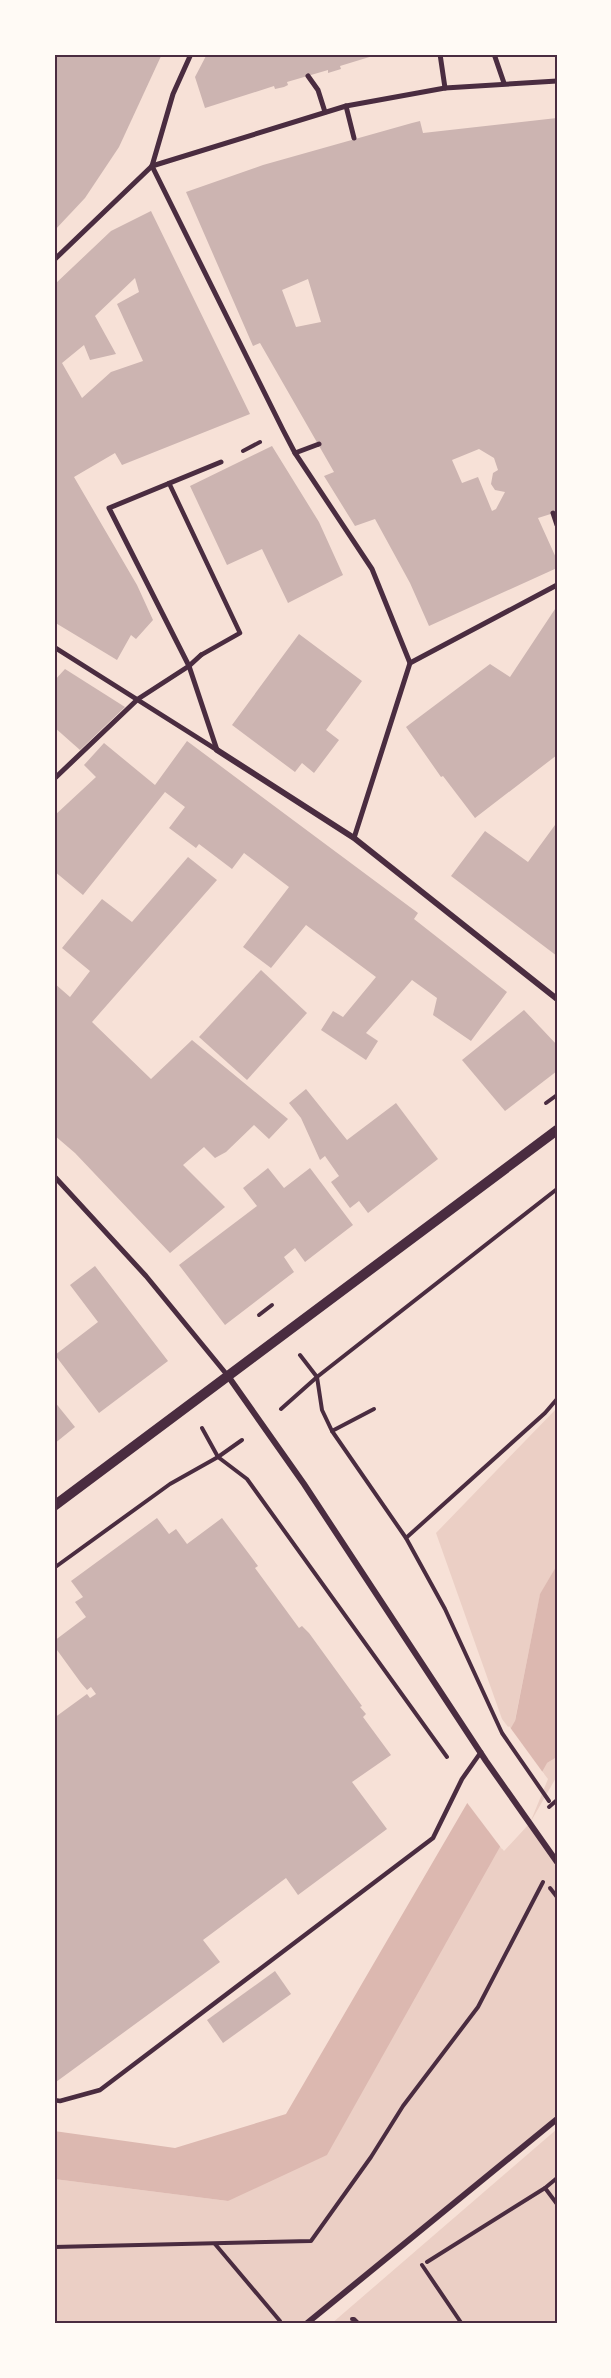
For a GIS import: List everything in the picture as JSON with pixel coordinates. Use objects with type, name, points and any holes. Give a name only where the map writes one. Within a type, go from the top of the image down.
[{"type":"street","points":[[191,54],[172,94],[152,166],[283,430],[372,569],[410,663],[354,838]]},
{"type":"street","points":[[440,54],[445,88]]},
{"type":"street","points":[[494,54],[504,83]]},
{"type":"street","points":[[308,76],[318,90],[325,112]]},
{"type":"street","points":[[54,260],[152,166],[346,106],[445,88],[557,81]]},
{"type":"street","points":[[346,106],[354,138]]},
{"type":"street","points":[[296,453],[319,444]]},
{"type":"street","points":[[217,750],[189,666],[109,507],[221,462]]},
{"type":"street","points":[[553,513],[557,525]]},
{"type":"street","points":[[410,663],[557,585]]},
{"type":"street","points":[[54,647],[354,838],[557,999]]},
{"type":"street","points":[[54,779],[138,699],[189,666],[201,655]]},
{"type":"street","points":[[54,1506],[557,1131]]},
{"type":"street","points":[[54,1176],[146,1276],[228,1376],[304,1484],[486,1761],[557,1862]]},
{"type":"street","points":[[306,2324],[557,2119]]},
{"type":"lane","points":[[169,483],[240,633],[201,655]]},
{"type":"lane","points":[[54,2100],[60,2101],[100,2090],[433,1838],[462,1779],[481,1752]]},
{"type":"path","points":[[221,462],[283,430]]},
{"type":"path","points":[[262,1426],[317,1377],[557,1189]]},
{"type":"path","points":[[317,1377],[322,1410],[332,1431],[406,1538],[446,1609],[502,1733],[539,1786]]},
{"type":"path","points":[[406,1538],[545,1413],[557,1399]]},
{"type":"path","points":[[332,1431],[374,1409]]},
{"type":"path","points":[[54,1568],[170,1484],[218,1457],[247,1479],[462,1779]]},
{"type":"path","points":[[54,2247],[310,2241],[371,2157],[403,2106],[478,2007],[544,1880]]},
{"type":"path","points":[[413,2272],[557,2178]]},
{"type":"path","points":[[544,2188],[557,2204]]},
{"type":"path","points":[[214,2243],[283,2324]]},
{"type":"path","points":[[422,2265],[462,2324]]},
{"type":"path","points":[[354,2319],[363,2312]]},
{"type":"shaded area","points":[[557,1408],[557,1565],[540,1595],[515,1720],[547,1763],[557,1757],[557,1776],[530,1823],[548,1779],[502,1719],[436,1533]]},
{"type":"shaded area","points":[[557,1565],[557,1757],[547,1763],[327,2155],[228,2201],[54,2179],[54,2131],[175,2148],[286,2114],[515,1721],[540,1594]]},
{"type":"shaded area","points":[[530,1823],[557,1862],[557,2119],[306,2324],[54,2324],[54,2179],[228,2201],[500,1846],[504,1851]]},
{"type":"shaded area","points":[[557,2129],[557,2324],[331,2324]]},
{"type":"pier","points":[[509,1726],[544,1774],[502,1849],[465,1800]]},
{"type":"building","points":[[54,54],[162,54],[119,147],[85,198],[54,231]]},
{"type":"building","points":[[207,54],[376,55],[340,66],[341,69],[328,73],[328,70],[287,82],[288,85],[284,87],[275,89],[274,86],[205,108],[195,77]]},
{"type":"building","points":[[557,118],[557,512],[538,518],[557,560],[557,568],[429,626],[410,583],[375,519],[355,526],[324,476],[334,472],[260,343],[253,346],[186,192],[263,165],[420,121],[423,133]],"holes":[[[308,279],[321,322],[296,327],[282,290]],[[479,449],[494,458],[498,470],[493,473],[491,484],[495,490],[505,492],[496,509],[492,511],[478,477],[462,483],[452,460]]]},
{"type":"building","points":[[151,211],[250,414],[122,465],[115,453],[74,477],[137,585],[153,620],[136,639],[131,635],[117,660],[54,622],[54,285],[111,231]],"holes":[[[135,278],[139,292],[117,304],[143,361],[111,372],[82,398],[62,363],[84,345],[90,360],[116,354],[95,316]]]},
{"type":"building","points":[[272,446],[319,522],[343,575],[288,603],[262,549],[227,565],[190,486]]},
{"type":"building","points":[[557,606],[557,755],[475,818],[443,776],[441,777],[406,727],[490,664],[510,677]]},
{"type":"building","points":[[299,634],[362,681],[326,730],[339,740],[314,773],[302,763],[295,772],[232,725]]},
{"type":"building","points":[[65,669],[125,707],[80,750],[54,727],[54,681]]},
{"type":"building","points":[[187,741],[418,913],[414,919],[507,992],[471,1041],[433,1015],[437,998],[412,980],[366,1033],[378,1041],[366,1060],[321,1030],[333,1011],[343,1017],[376,977],[306,925],[271,968],[243,947],[289,887],[244,853],[232,869],[199,844],[196,848],[169,828],[185,807],[165,792],[83,895],[54,871],[54,816],[96,777],[84,765],[104,743],[155,785]]},
{"type":"building","points":[[555,825],[557,826],[557,956],[451,876],[485,831],[528,862]]},
{"type":"building","points":[[188,857],[217,880],[92,1022],[151,1079],[192,1040],[288,1119],[269,1139],[254,1125],[226,1152],[215,1158],[204,1147],[183,1165],[225,1207],[170,1253],[75,1153],[54,1135],[54,983],[70,997],[90,971],[62,948],[102,899],[132,922]]},
{"type":"building","points":[[261,970],[307,1013],[247,1080],[199,1037]]},
{"type":"building","points":[[524,1010],[557,1045],[557,1071],[505,1111],[462,1060]]},
{"type":"building","points":[[306,1089],[347,1140],[396,1103],[438,1159],[368,1213],[359,1201],[350,1208],[331,1182],[339,1176],[325,1156],[320,1160],[301,1118],[289,1103]]},
{"type":"building","points":[[268,1168],[284,1188],[310,1168],[353,1225],[305,1262],[295,1248],[284,1257],[294,1272],[225,1325],[179,1265],[257,1206],[243,1188]]},
{"type":"building","points":[[95,1266],[168,1361],[99,1413],[55,1355],[98,1322],[70,1285]]},
{"type":"building","points":[[54,1401],[75,1427],[54,1444]]},
{"type":"building","points":[[157,1518],[169,1534],[176,1529],[187,1544],[222,1518],[258,1566],[255,1568],[299,1628],[302,1626],[309,1633],[362,1706],[360,1707],[366,1714],[363,1717],[391,1755],[352,1782],[387,1829],[298,1895],[286,1878],[203,1940],[220,1962],[56,2082],[54,2080],[54,1718],[87,1694],[90,1698],[96,1694],[91,1687],[87,1690],[81,1683],[57,1650],[54,1641],[86,1617],[75,1602],[83,1597],[71,1581]]},
{"type":"building","points":[[275,1971],[291,1994],[223,2043],[207,2020]]}]
